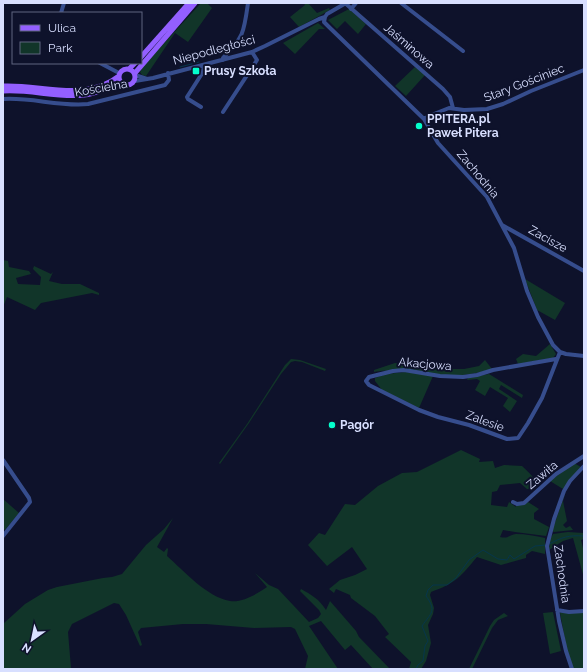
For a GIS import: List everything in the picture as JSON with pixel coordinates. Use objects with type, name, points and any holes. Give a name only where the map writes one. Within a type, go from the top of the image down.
[{"type":"main road","points":[[142,56],[189,3]]},
{"type":"main road","points":[[3,91],[26,91],[80,96],[102,92],[118,84],[129,85],[195,3]]},
{"type":"main road","points":[[3,86],[22,86],[79,91],[102,86],[119,75],[124,69],[129,69],[134,64]]},
{"type":"main road","points":[[129,69],[135,76]]},
{"type":"main road","points":[[119,75],[122,84]]},
{"type":"street","points":[[223,60],[222,58],[236,45],[242,35],[248,3]]},
{"type":"street","name":"Niepodległości","points":[[135,76],[147,79],[252,52],[319,18],[325,17],[327,14],[345,3]]},
{"type":"street","name":"Jaśminowa","points":[[345,3],[443,89],[450,97],[453,108]]},
{"type":"street","points":[[351,9],[356,3]]},
{"type":"street","points":[[402,3],[464,52]]},
{"type":"street","name":"Zachodnia","points":[[325,17],[324,22],[424,120],[438,143],[487,197],[514,248],[527,291],[538,317],[553,345],[560,352]]},
{"type":"street","points":[[223,112],[258,60],[252,52]]},
{"type":"street","points":[[102,64],[119,75]]},
{"type":"street","points":[[201,106],[188,99],[187,96],[203,72],[204,65]]},
{"type":"street","name":"Stary Gościniec","points":[[424,120],[429,116],[449,108],[464,110],[487,109],[503,104],[531,90],[584,70]]},
{"type":"street","name":"Kościelna","points":[[3,99],[24,99],[88,104],[165,85],[169,80],[168,73]]},
{"type":"street","name":"Zacisze","points":[[502,225],[584,271]]},
{"type":"street","points":[[560,352],[584,356]]},
{"type":"street","name":"Zalesie","points":[[366,381],[369,385],[419,410],[438,417],[469,425],[511,440],[518,438],[528,423],[544,393],[560,352]]},
{"type":"street","name":"Akacjowa","points":[[366,381],[369,377],[404,370],[440,376],[463,377],[556,359]]},
{"type":"street","name":"Zawiła","points":[[513,502],[517,504],[524,503],[556,474],[584,456]]},
{"type":"street","points":[[3,460],[29,498],[30,502],[3,536]]},
{"type":"street","name":"Zachodnia","points":[[572,669],[566,651],[557,610],[547,544],[564,491],[570,481],[584,466]]},
{"type":"street","points":[[557,610],[569,612],[584,611]]},
{"type":"green space","points":[[201,3],[207,3],[212,8],[188,42],[175,33],[146,76],[142,75],[140,72],[143,66]]},
{"type":"green space","points":[[304,3],[308,3],[317,13],[329,8],[330,10],[299,27],[290,17],[305,5]]},
{"type":"green space","points":[[349,9],[366,24],[358,34],[345,21],[337,29],[328,20]]},
{"type":"green space","points":[[318,23],[325,29],[319,29],[295,54],[283,43]]},
{"type":"green space","points":[[415,67],[425,75],[406,96],[395,86]]},
{"type":"green space","points":[[3,260],[8,261],[9,267],[29,271],[31,274],[16,278],[18,284],[40,285],[41,277],[33,269],[34,266],[51,274],[53,272],[49,281],[62,284],[80,284],[99,293],[99,295],[92,293],[41,303],[35,310],[7,297],[3,307]]},
{"type":"green space","points":[[525,279],[565,303],[555,320],[537,310]]},
{"type":"green space","points":[[550,344],[556,354],[553,358],[518,364],[516,359],[523,354],[536,356]]},
{"type":"green space","points":[[291,359],[300,360],[326,369],[325,371],[302,362],[291,362],[281,374],[220,464],[219,463],[247,424],[285,365]]},
{"type":"green space","points":[[485,360],[492,369],[466,375],[447,376],[411,370],[374,372],[374,370],[395,363],[441,369],[464,369],[479,366]]},
{"type":"green space","points":[[406,372],[433,376],[419,408],[382,390],[375,381],[375,378],[386,374]]},
{"type":"green space","points":[[489,374],[523,395],[522,398],[501,385],[499,389],[517,401],[510,412],[503,406],[508,398],[490,387],[485,396],[475,390],[480,381],[477,379],[467,380],[468,378]]},
{"type":"green space","points":[[461,450],[480,459],[479,462],[493,461],[495,468],[504,465],[522,466],[532,476],[535,482],[535,489],[527,489],[520,483],[500,485],[497,491],[492,492],[491,505],[507,507],[509,502],[516,507],[516,504],[528,502],[539,509],[534,513],[534,519],[549,527],[546,536],[503,530],[500,537],[507,537],[516,534],[545,538],[545,554],[532,551],[526,555],[526,558],[501,565],[477,557],[457,579],[446,586],[431,592],[430,595],[434,608],[428,625],[431,643],[426,661],[421,669],[409,669],[411,662],[385,637],[389,634],[375,616],[351,598],[350,595],[336,589],[334,593],[329,589],[340,580],[367,569],[352,547],[327,566],[308,545],[319,533],[325,535],[345,504],[355,505],[378,486],[402,473],[417,472]]},
{"type":"green space","points":[[574,463],[581,467],[563,489],[550,481]]},
{"type":"green space","points":[[566,491],[563,501],[567,521],[563,525],[566,528],[570,526],[573,530],[554,532],[552,531]]},
{"type":"green space","points":[[3,499],[19,513],[5,530],[3,528]]},
{"type":"green space","points":[[173,518],[157,547],[164,552],[167,548],[167,556],[204,589],[221,599],[239,601],[254,595],[267,587],[255,573],[269,585],[278,589],[309,622],[318,618],[321,614],[319,610],[300,591],[301,589],[309,593],[321,603],[326,610],[330,601],[356,631],[359,637],[390,669],[373,669],[351,645],[345,650],[321,621],[309,626],[338,669],[305,669],[308,656],[295,629],[291,627],[254,628],[206,624],[183,624],[141,628],[138,632],[142,645],[140,646],[126,615],[119,604],[114,603],[72,624],[68,632],[71,668],[3,669],[3,624],[25,604],[48,590],[57,587],[122,574],[146,545],[164,529]]},
{"type":"green space","points":[[568,532],[584,533],[584,539],[581,540],[584,552],[584,578],[573,538],[563,541],[549,550],[550,539],[553,534]]},
{"type":"green space","points":[[553,612],[561,651],[550,654],[543,613]]},
{"type":"green space","points":[[504,613],[508,616],[498,620],[492,628],[472,669],[469,669],[490,626],[494,620]]},
{"type":"green space","points":[[560,613],[584,613],[584,669],[573,669],[567,650]]},
{"type":"waterway","points":[[180,67],[199,62]]},
{"type":"waterway","points":[[549,544],[566,537],[584,536]]},
{"type":"waterway","points":[[416,669],[423,661],[425,646],[428,641],[422,626],[432,612],[431,605],[426,596],[428,590],[433,585],[447,585],[456,578],[469,560],[483,550],[498,559],[507,560],[510,555],[514,559],[535,546],[546,545]]},
{"type":"place","name":"Prusy Szkoła","points":[[196,71]]},
{"type":"place","name":"PPITERA.pl Paweł Pitera","points":[[419,126]]},
{"type":"place","name":"Pagór","points":[[332,425]]}]
